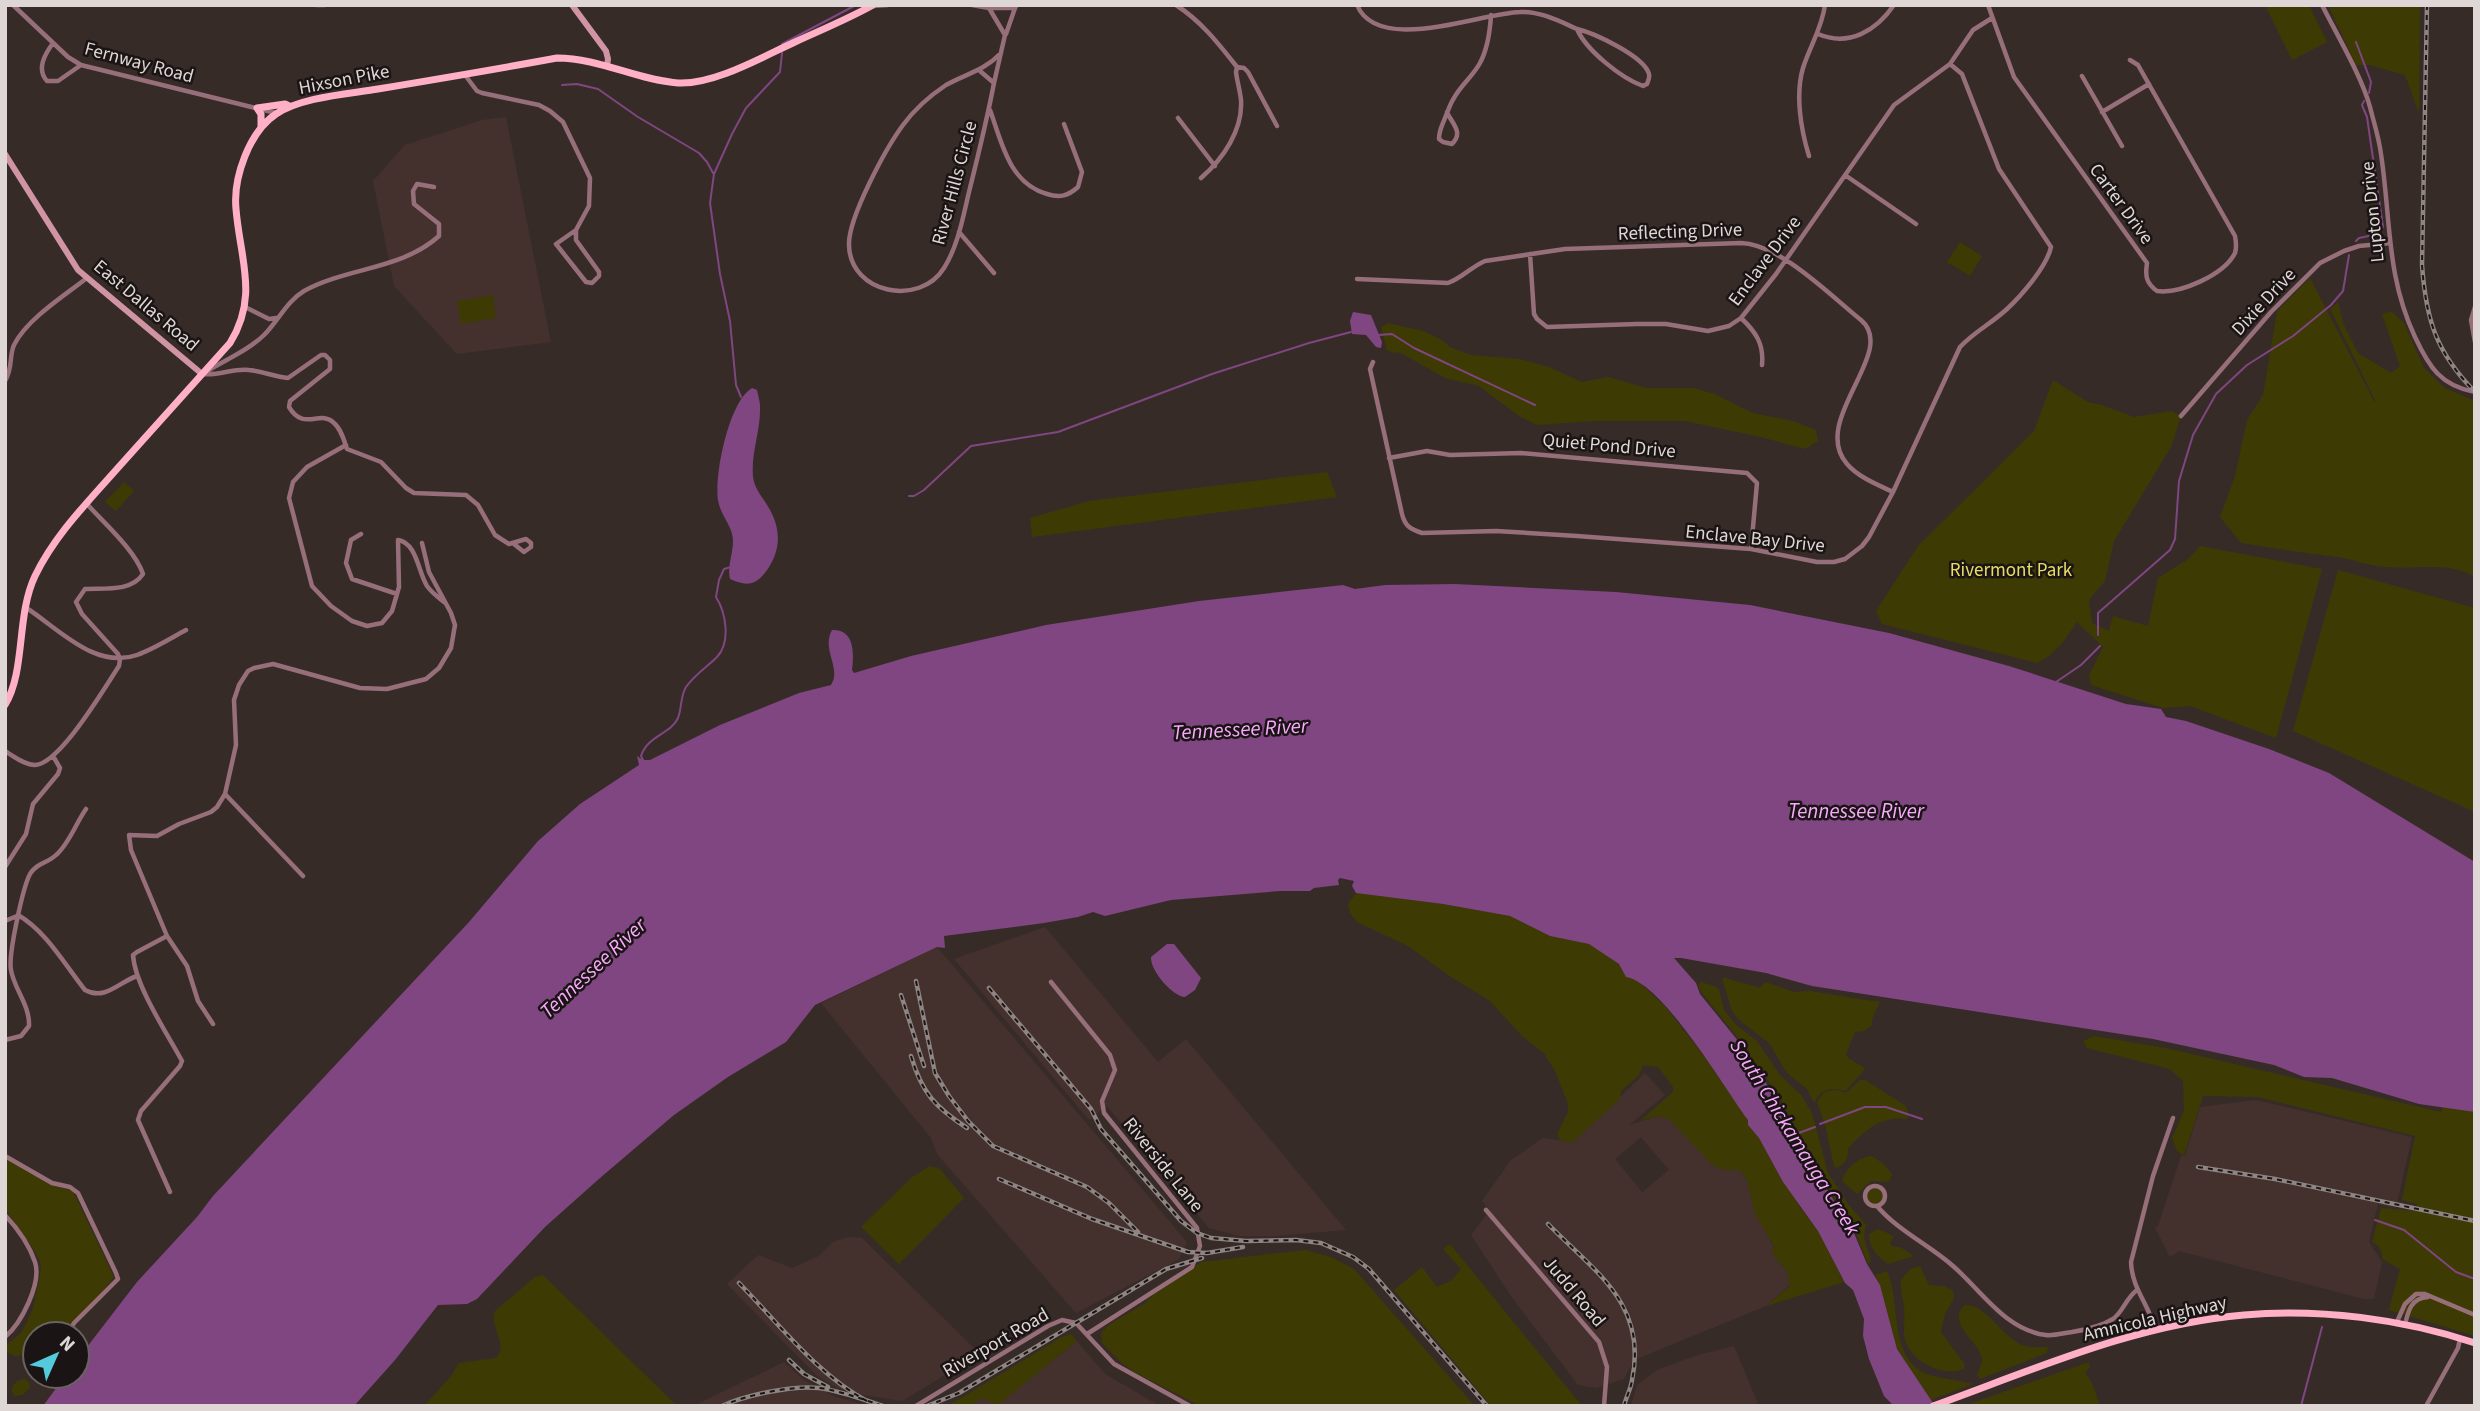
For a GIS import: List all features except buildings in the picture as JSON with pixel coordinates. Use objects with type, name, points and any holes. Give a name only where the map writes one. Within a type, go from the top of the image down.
[{"type":"main road","name":"Hixson Pike","points":[[5,705],[12,693],[24,607],[34,578],[50,549],[86,503],[230,343],[240,327],[247,293],[236,206],[237,186],[245,160],[261,126],[276,113],[329,97],[557,58],[607,66],[676,83],[711,79],[872,6]]},
{"type":"main road","points":[[261,126],[261,114],[257,108],[285,104],[290,107]]},
{"type":"main road","name":"Amnicola Highway","points":[[1933,1406],[2073,1355],[2155,1331],[2243,1315],[2336,1316],[2396,1324],[2475,1343]]},
{"type":"street","name":"Fernway Road","points":[[13,5],[81,65],[276,113]]},
{"type":"street","points":[[316,5],[325,5]]},
{"type":"street","points":[[572,5],[606,51],[607,66]]},
{"type":"street","points":[[872,6],[888,5]]},
{"type":"street","points":[[972,5],[989,8],[1016,6]]},
{"type":"street","points":[[1175,5],[1195,18],[1237,67],[1248,72],[1277,126]]},
{"type":"street","points":[[1357,5],[1361,15],[1378,26],[1405,29],[1522,12],[1549,17],[1622,48],[1649,72],[1647,84],[1643,86],[1632,82],[1620,74],[1598,55],[1577,29]]},
{"type":"street","points":[[1809,156],[1802,116],[1800,82],[1809,50],[1818,34],[1825,5]]},
{"type":"street","points":[[1818,34],[1834,39],[1849,39],[1876,24],[1894,5]]},
{"type":"street","name":"Carter Drive","points":[[1988,5],[2014,77],[2147,263],[2148,284],[2157,291],[2180,290],[2228,263],[2236,250],[2235,236],[2138,65],[2130,60]]},
{"type":"street","name":"Lupton Drive","points":[[2322,5],[2369,103],[2381,152],[2398,293],[2425,358],[2438,376],[2458,389],[2475,392]]},
{"type":"street","name":"River Hills Circle","points":[[1001,53],[980,71],[946,86],[932,96],[904,123],[851,226],[850,253],[856,267],[874,285],[891,291],[910,292],[937,277],[945,267],[959,232],[989,109],[1005,35],[1016,6]]},
{"type":"street","points":[[989,8],[1005,35]]},
{"type":"street","points":[[1447,112],[1458,135],[1452,144],[1443,142],[1439,134],[1447,112],[1455,96],[1485,53],[1491,15]]},
{"type":"street","name":"Enclave Drive","points":[[1530,254],[1534,314],[1547,327],[1666,324],[1709,331],[1729,326],[1741,318],[1785,261],[1894,105],[1950,64],[1973,30],[1992,18]]},
{"type":"street","points":[[53,43],[41,70],[47,81],[58,81],[81,65]]},
{"type":"street","name":"Enclave Bay Drive","points":[[1373,362],[1370,369],[1389,458],[1405,524],[1410,529],[1422,533],[1496,531],[1751,550],[1817,562],[1834,562],[1845,558],[1862,546],[1869,537],[1894,492],[1960,347],[2008,308],[2049,260],[2051,247],[1999,169],[1962,74],[1950,64]]},
{"type":"street","points":[[1201,178],[1215,166],[1232,141],[1241,109],[1237,67]]},
{"type":"street","points":[[980,71],[995,83]]},
{"type":"street","points":[[465,75],[477,91],[539,105],[563,122],[590,178],[589,206],[576,230],[556,244],[586,282],[592,283],[599,276],[599,272],[578,244],[576,230]]},
{"type":"street","points":[[2082,76],[2122,146]]},
{"type":"street","points":[[2102,112],[2149,85]]},
{"type":"street","points":[[989,109],[1016,174],[1025,184],[1037,191],[1058,196],[1078,187],[1082,172],[1064,124]]},
{"type":"street","points":[[1178,118],[1215,166]]},
{"type":"street","name":"East Dallas Road","points":[[5,154],[78,270],[202,374]]},
{"type":"street","points":[[1845,175],[1916,224]]},
{"type":"street","points":[[202,374],[264,336],[302,293],[336,277],[413,255],[439,236],[439,224],[419,209],[413,198],[417,184],[434,187]]},
{"type":"street","points":[[959,232],[994,273]]},
{"type":"street","name":"Reflecting Drive","points":[[1357,279],[1448,283],[1458,280],[1472,267],[1485,261],[1565,249],[1741,243],[1760,246],[1785,261],[1861,320],[1868,329],[1870,347],[1838,424],[1837,446],[1853,470],[1894,492]]},
{"type":"street","name":"Dixie Drive","points":[[2181,416],[2271,312],[2320,263],[2359,246],[2390,243]]},
{"type":"street","points":[[5,381],[11,371],[12,348],[18,338],[34,321],[87,278]]},
{"type":"street","points":[[246,307],[269,319],[279,317]]},
{"type":"street","points":[[2475,307],[2471,320],[2475,342]]},
{"type":"street","points":[[1741,318],[1759,338],[1763,353],[1762,365]]},
{"type":"street","points":[[202,374],[247,369],[288,378],[321,355],[325,355],[330,360],[330,369],[290,401],[289,407],[298,418],[328,418],[335,423],[347,449],[381,462],[414,493],[466,495],[478,505],[495,535],[509,544],[514,544]]},
{"type":"street","points":[[345,445],[307,467],[293,482],[289,498],[312,586],[331,606],[352,621],[368,626],[382,623],[392,611],[399,587],[398,540],[411,547],[426,585],[446,604]]},
{"type":"street","name":"Quiet Pond Drive","points":[[1389,458],[1427,451],[1463,455],[1521,453],[1747,473],[1757,483],[1751,550]]},
{"type":"street","points":[[86,503],[129,551],[143,574],[138,581],[130,585],[85,589],[76,602],[82,614],[121,659]]},
{"type":"street","points":[[361,534],[351,540],[346,563],[352,579],[397,594]]},
{"type":"street","points":[[213,1024],[198,1001],[187,966],[167,936],[131,850],[129,835],[157,836],[179,824],[211,813],[225,794],[236,745],[233,700],[248,671],[265,664],[273,664],[360,688],[387,689],[426,679],[447,657],[455,625],[429,572],[422,542]]},
{"type":"street","points":[[24,607],[100,656],[121,659],[138,655],[186,630]]},
{"type":"street","points":[[5,751],[35,765],[53,756],[86,715],[121,659]]},
{"type":"street","points":[[5,867],[26,834],[33,804],[58,774],[60,768],[53,756]]},
{"type":"street","points":[[225,794],[303,876]]},
{"type":"street","points":[[5,1040],[21,1036],[29,1026],[29,1013],[10,968],[18,915],[31,872],[38,865],[55,857],[86,809]]},
{"type":"street","points":[[5,921],[18,915]]},
{"type":"street","points":[[18,915],[41,934],[85,990],[92,994],[110,991],[137,976]]},
{"type":"street","points":[[167,936],[133,955],[137,976],[182,1061],[141,1111],[138,1119],[170,1192]]},
{"type":"street","name":"Riverside Lane","points":[[1051,982],[1110,1055],[1115,1070],[1102,1101],[1104,1113],[1196,1228],[1200,1246],[1192,1267],[1087,1334]]},
{"type":"street","points":[[2155,1331],[2153,1318],[2132,1275],[2132,1262],[2153,1176],[2173,1118]]},
{"type":"street","points":[[5,1156],[52,1183],[70,1187],[78,1193],[116,1273],[118,1279],[77,1320]]},
{"type":"street","points":[[1877,1206],[1883,1203],[1886,1194],[1882,1188],[1873,1186],[1867,1190],[1867,1203],[1877,1206],[1886,1218],[1932,1248],[1993,1306],[2011,1321],[2031,1331],[2048,1336],[2083,1331],[2102,1324],[2115,1318],[2129,1296],[2137,1290]]},
{"type":"street","name":"Judd Road","points":[[1486,1210],[1599,1342],[1607,1367],[1604,1406]]},
{"type":"street","points":[[5,1215],[20,1231],[36,1264],[35,1279],[24,1313],[5,1338]]},
{"type":"street","points":[[2396,1324],[2410,1298],[2422,1293],[2475,1315]]},
{"type":"street","points":[[2405,1326],[2413,1303],[2422,1297],[2431,1297]]},
{"type":"street","name":"Riverport Road","points":[[916,1406],[1062,1320],[1071,1321],[1087,1334],[1114,1364],[1190,1406]]},
{"type":"street","points":[[2426,1406],[2458,1348],[2460,1338]]},
{"type":"shaded area","points":[[506,117],[551,342],[457,354],[394,286],[373,181],[405,145],[482,120]]},
{"type":"shaded area","points":[[1045,927],[1158,1062],[1186,1039],[1346,1230],[1239,1236],[1209,1228],[1107,1106],[1089,1120],[954,959]]},
{"type":"shaded area","points":[[937,947],[1187,1242],[1179,1259],[1076,1313],[937,1154],[931,1138],[821,1003]]},
{"type":"shaded area","points":[[1645,1073],[1665,1095],[1629,1125],[1658,1116],[1669,1119],[1740,1170],[1747,1180],[1756,1214],[1775,1249],[1771,1252],[1790,1275],[1791,1284],[1766,1306],[1634,1360],[1624,1379],[1596,1388],[1578,1385],[1511,1296],[1471,1235],[1490,1210],[1482,1201],[1511,1160],[1543,1138],[1573,1142]],"holes":[[[1641,1137],[1669,1170],[1642,1192],[1615,1159]]]},
{"type":"shaded area","points":[[2256,1100],[2412,1137],[2396,1208],[2378,1204],[2369,1242],[2382,1262],[2374,1299],[2364,1299],[2179,1251],[2170,1257],[2155,1228],[2158,1226],[2181,1156],[2185,1156],[2200,1107]]},
{"type":"shaded area","points":[[848,1237],[862,1238],[980,1354],[902,1401],[837,1388],[817,1376],[727,1284],[758,1255],[792,1268],[819,1256],[833,1242]]},
{"type":"shaded area","points":[[1077,1341],[1105,1374],[1160,1406],[971,1406],[981,1398],[998,1404]]},
{"type":"shaded area","points":[[1734,1346],[1759,1406],[1631,1406],[1637,1385],[1657,1370],[1698,1355]]},
{"type":"shaded area","points":[[784,1362],[802,1379],[833,1396],[869,1406],[693,1406]]},
{"type":"green space","points":[[2265,5],[2309,5],[2327,42],[2292,60]]},
{"type":"green space","points":[[2328,5],[2420,5],[2419,113],[2405,75],[2370,65],[2356,65]]},
{"type":"green space","points":[[1960,242],[1982,256],[1970,276],[1947,262]]},
{"type":"green space","points":[[2310,278],[2374,401],[2376,402],[2330,309],[2338,302],[2343,323],[2358,353],[2391,373],[2400,366],[2382,314],[2391,311],[2404,323],[2424,368],[2445,388],[2475,401],[2475,576],[2452,569],[2379,566],[2241,543],[2220,517],[2235,476],[2247,420],[2263,395],[2277,311]]},
{"type":"green space","points":[[493,295],[496,318],[461,324],[457,301]]},
{"type":"green space","points":[[1388,323],[1423,331],[1450,347],[1471,355],[1519,359],[1549,367],[1582,382],[1608,377],[1647,388],[1694,388],[1715,394],[1753,413],[1793,421],[1816,430],[1818,441],[1805,449],[1685,421],[1594,421],[1537,425],[1519,416],[1479,386],[1445,378],[1401,353],[1387,350],[1381,327]]},
{"type":"green space","name":"Rivermont Park","points":[[2053,380],[2088,402],[2134,417],[2172,411],[2181,416],[2171,447],[2114,541],[2105,581],[2089,600],[2092,623],[2109,631],[2113,616],[2148,626],[2158,578],[2187,560],[2200,546],[2322,569],[2276,738],[2190,706],[2163,708],[2091,685],[2089,675],[2103,647],[2077,622],[2055,651],[2037,663],[1882,624],[1876,611],[1918,546],[2034,431]]},
{"type":"green space","points":[[1327,472],[1337,497],[1032,537],[1030,518],[1089,501]]},
{"type":"green space","points":[[124,482],[134,491],[116,511],[105,502]]},
{"type":"green space","points":[[2338,570],[2475,608],[2475,812],[2293,731]]},
{"type":"green space","points":[[1356,893],[1510,916],[1550,936],[1589,944],[1622,967],[1625,974],[1638,981],[1664,1005],[1701,1052],[1748,1120],[1748,1125],[1759,1138],[1783,1182],[1818,1231],[1844,1282],[1766,1306],[1791,1285],[1787,1279],[1790,1275],[1771,1252],[1775,1248],[1755,1214],[1747,1180],[1740,1170],[1725,1170],[1712,1165],[1669,1119],[1658,1116],[1641,1120],[1673,1092],[1673,1087],[1658,1067],[1643,1065],[1639,1075],[1621,1091],[1620,1099],[1572,1143],[1561,1141],[1557,1134],[1568,1112],[1568,1104],[1556,1073],[1544,1053],[1523,1037],[1490,1001],[1408,946],[1357,922],[1350,913],[1348,904]]},
{"type":"green space","points":[[1725,977],[1759,988],[1766,982],[1794,992],[1810,991],[1880,1002],[1872,1025],[1864,1031],[1855,1032],[1846,1054],[1865,1068],[1846,1091],[1824,1091],[1814,1103],[1807,1089],[1787,1073],[1769,1043],[1739,1020],[1732,1011],[1722,979]]},
{"type":"green space","points":[[1701,982],[1719,990],[1724,1010],[1735,1024],[1757,1041],[1779,1074],[1802,1096],[1812,1113],[1828,1173],[1848,1204],[1866,1225],[1865,1240],[1871,1262],[1868,1264],[1855,1231],[1828,1188],[1777,1093],[1702,993],[1698,986]]},
{"type":"green space","points":[[2094,1036],[2166,1048],[2441,1112],[2443,1107],[2475,1112],[2475,1336],[2389,1310],[2400,1269],[2382,1259],[2380,1249],[2372,1242],[2381,1208],[2415,1211],[2417,1204],[2402,1200],[2415,1136],[2258,1097],[2203,1096],[2184,1156],[2177,1151],[2172,1138],[2184,1111],[2183,1081],[2170,1069],[2087,1048],[2083,1041]]},
{"type":"green space","points":[[1860,1080],[1865,1080],[1906,1106],[1909,1116],[1873,1126],[1848,1149],[1846,1160],[1837,1168],[1834,1166],[1817,1102],[1824,1092],[1837,1090],[1846,1093]]},
{"type":"green space","points":[[1872,1156],[1892,1174],[1889,1182],[1871,1181],[1857,1194],[1842,1181],[1857,1161]]},
{"type":"green space","points":[[5,1158],[55,1186],[73,1191],[114,1277],[76,1320],[28,1320],[41,1270],[40,1261],[5,1209]]},
{"type":"green space","points":[[930,1166],[940,1169],[964,1198],[899,1264],[861,1227],[912,1177]]},
{"type":"green space","points":[[1875,1188],[1883,1196],[1875,1204],[1867,1196]]},
{"type":"green space","points":[[1878,1229],[1894,1236],[1890,1243],[1893,1247],[1900,1247],[1914,1256],[1888,1264],[1877,1255],[1870,1243],[1869,1234]]},
{"type":"green space","points":[[1450,1244],[1582,1406],[1491,1406],[1394,1290],[1422,1267],[1437,1287],[1451,1281],[1461,1269],[1443,1249]]},
{"type":"green space","points":[[1305,1250],[1331,1257],[1354,1269],[1475,1406],[1200,1406],[1136,1373],[1102,1343],[1101,1333],[1110,1324],[1144,1304],[1154,1294],[1201,1262]]},
{"type":"green space","points":[[1920,1266],[1929,1285],[1944,1286],[1953,1291],[1954,1298],[1945,1314],[1941,1332],[1965,1365],[1964,1369],[1948,1371],[1932,1367],[1917,1358],[1907,1345],[1904,1336],[1901,1280],[1910,1269]]},
{"type":"green space","points":[[1887,1271],[1901,1344],[1907,1357],[1929,1375],[1973,1384],[1931,1400],[1897,1349],[1875,1275]]},
{"type":"green space","points":[[543,1275],[676,1405],[424,1406],[459,1363],[496,1358],[500,1342],[494,1323],[495,1311],[535,1277]]},
{"type":"green space","points":[[1965,1305],[1973,1306],[1987,1315],[2013,1340],[2030,1347],[2048,1347],[2047,1353],[1980,1379],[1977,1374],[1982,1358],[1980,1352],[1965,1332],[1959,1318]]},
{"type":"green space","points":[[21,1333],[21,1354],[16,1357],[6,1351],[5,1346]]},
{"type":"green space","points":[[1071,1334],[1077,1341],[998,1405],[981,1398],[971,1406],[948,1406],[1062,1337]]},
{"type":"green space","points":[[2089,1362],[2090,1367],[2085,1372],[2100,1406],[1963,1406]]},
{"type":"green space","points":[[21,1380],[21,1390],[28,1390],[22,1395],[14,1396],[14,1384]]},
{"type":"water","points":[[1353,312],[1371,315],[1382,342],[1381,348],[1376,347],[1366,335],[1352,334],[1350,321]]},
{"type":"water","points":[[752,388],[757,390],[760,406],[753,458],[754,480],[772,514],[778,540],[770,566],[760,578],[748,584],[730,579],[732,536],[719,505],[717,489],[721,457],[730,423],[736,407]]},
{"type":"water","name":"Tennessee River","points":[[1455,584],[1616,592],[1750,605],[1889,633],[2009,666],[2126,704],[2161,709],[2166,717],[2186,721],[2269,749],[2329,773],[2475,862],[2475,1112],[2419,1104],[2332,1078],[2304,1077],[2274,1065],[2153,1039],[1812,986],[1766,973],[1674,958],[1739,1042],[1785,1112],[1854,1233],[1867,1264],[1880,1285],[1897,1349],[1935,1406],[1894,1406],[1884,1396],[1869,1359],[1863,1336],[1864,1319],[1853,1290],[1845,1283],[1818,1231],[1783,1182],[1759,1138],[1748,1125],[1748,1120],[1675,1016],[1657,997],[1641,984],[1626,977],[1619,964],[1589,944],[1550,936],[1510,916],[1356,893],[1352,886],[1354,881],[1340,878],[1339,885],[1314,888],[1310,891],[1171,900],[1105,916],[1093,912],[1044,923],[944,936],[945,948],[937,947],[815,1005],[786,1042],[728,1077],[674,1115],[600,1178],[545,1227],[477,1299],[467,1304],[438,1305],[395,1360],[354,1406],[43,1406],[55,1390],[91,1390],[91,1342],[137,1282],[213,1196],[469,922],[538,841],[580,804],[639,765],[637,756],[650,760],[720,725],[799,693],[831,685],[834,679],[829,645],[832,630],[840,631],[849,638],[853,650],[854,673],[911,656],[1046,625],[1199,601],[1343,585],[1355,589],[1385,585]]},
{"type":"water","points":[[1167,944],[1174,944],[1201,978],[1195,990],[1185,997],[1168,987],[1154,969],[1151,957]]},
{"type":"waterway","points":[[782,44],[856,5]]},
{"type":"waterway","points":[[2356,42],[2371,82],[2369,93]]},
{"type":"waterway","points":[[741,397],[736,385],[730,321],[710,203],[714,174],[732,134],[746,108],[780,72],[782,53]]},
{"type":"waterway","points":[[562,85],[577,84],[598,89],[638,117],[699,153],[713,173]]},
{"type":"waterway","points":[[2356,241],[2378,234],[2383,227],[2367,117],[2362,105],[2364,101]]},
{"type":"waterway","points":[[2098,635],[2098,613],[2170,550],[2175,539],[2179,481],[2193,435],[2216,394],[2247,365],[2293,336],[2331,305],[2343,291],[2349,255]]},
{"type":"waterway","points":[[909,496],[924,490],[971,446],[1058,432],[1212,374],[1351,332]]},
{"type":"waterway","points":[[1378,335],[1392,334],[1414,348],[1535,405]]},
{"type":"waterway","points":[[644,762],[641,756],[644,749],[678,718],[686,687],[721,651],[726,627],[716,597],[724,569],[731,567]]},
{"type":"waterway","points":[[2056,682],[2081,665],[2100,646]]},
{"type":"waterway","points":[[1820,1124],[1865,1107],[1886,1107],[1922,1119]]},
{"type":"waterway","name":"South Chickamauga Creek","points":[[1796,1134],[1815,1127]]},
{"type":"waterway","points":[[2375,1220],[2404,1230],[2456,1272],[2475,1279]]},
{"type":"waterway","points":[[2301,1406],[2322,1327]]},
{"type":"railway","points":[[2427,5],[2422,265],[2426,302],[2442,349],[2475,392]]},
{"type":"railway","points":[[916,981],[935,1073],[968,1121],[993,1146],[1087,1187],[1109,1203],[1138,1232]]},
{"type":"railway","points":[[989,988],[1091,1109],[1101,1129],[1181,1221],[1197,1233],[1211,1238],[1321,1243],[1353,1257],[1369,1269],[1487,1406]]},
{"type":"railway","points":[[901,995],[924,1066]]},
{"type":"railway","points":[[911,1056],[920,1080],[931,1098],[967,1128]]},
{"type":"railway","points":[[2198,1167],[2275,1179],[2475,1221]]},
{"type":"railway","points":[[999,1179],[1092,1219],[1188,1252],[1207,1253],[1243,1247]]},
{"type":"railway","points":[[1548,1224],[1599,1274],[1625,1310],[1632,1330],[1635,1353],[1631,1383],[1624,1406]]},
{"type":"railway","points":[[927,1406],[959,1393],[1166,1269],[1202,1258]]},
{"type":"railway","points":[[739,1283],[815,1363],[867,1401]]},
{"type":"railway","points":[[789,1360],[804,1374],[828,1387]]},
{"type":"railway","points":[[722,1406],[770,1392],[808,1387],[835,1391],[883,1406]]}]
